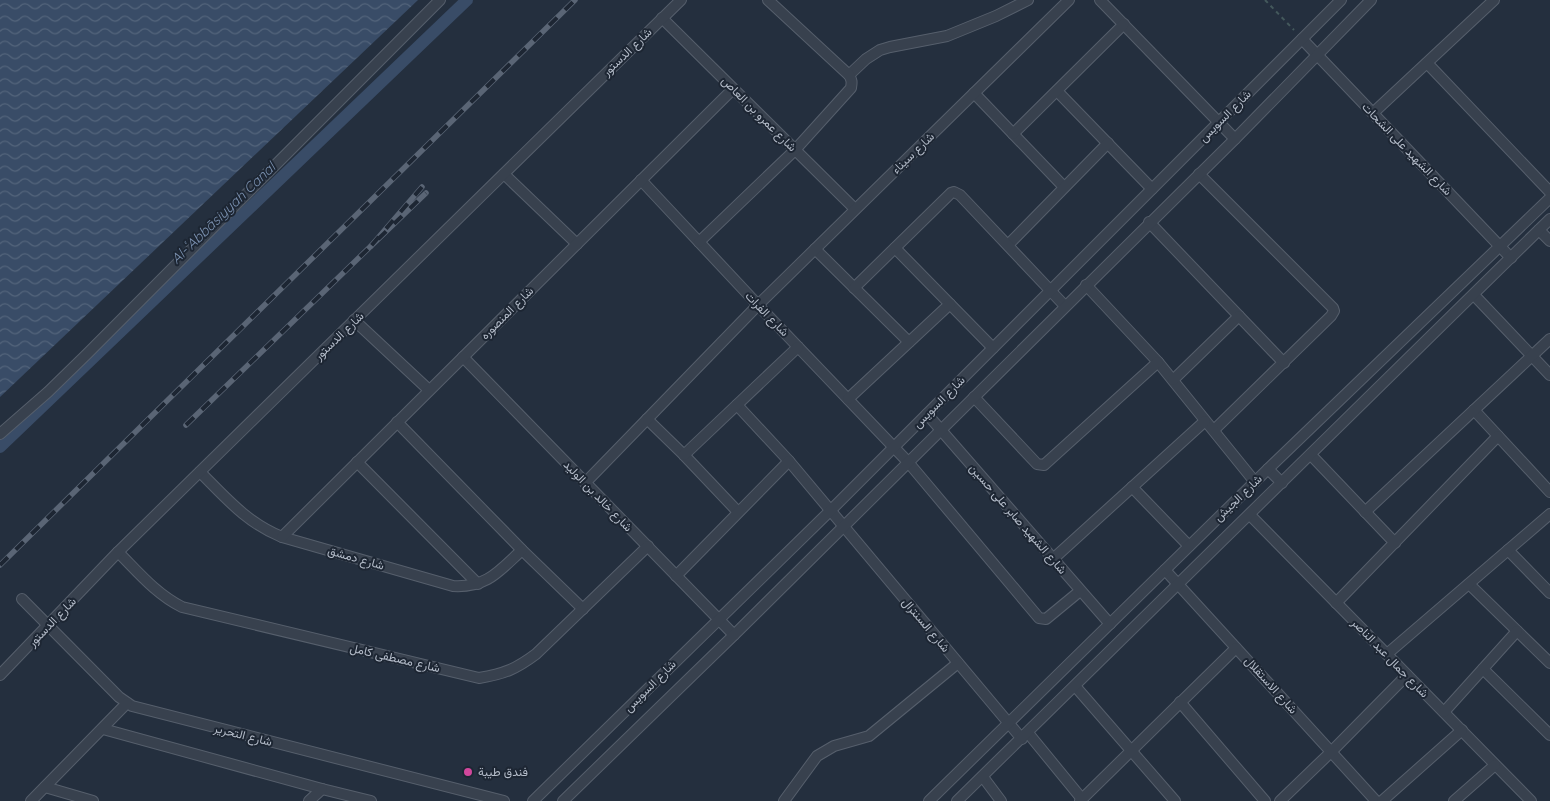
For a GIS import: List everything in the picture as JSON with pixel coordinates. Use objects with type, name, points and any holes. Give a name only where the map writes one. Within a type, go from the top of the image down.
[{"type":"street","points":[[0,434],[48,392],[87,354],[440,0]]},
{"type":"street","name":"شارع الدستور","points":[[0,675],[118,552],[681,0]]},
{"type":"street","points":[[699,242],[795,150],[851,88],[852,79],[849,75],[768,0]]},
{"type":"street","points":[[849,75],[866,59],[880,50],[947,36],[996,16],[1028,0]]},
{"type":"street","name":"شارع سيناء","points":[[586,483],[758,305],[1069,0]]},
{"type":"street","points":[[1100,0],[1235,139]]},
{"type":"street","name":"شارع السويس","points":[[533,801],[830,511],[1341,0]]},
{"type":"street","name":"شارع السويس","points":[[563,801],[734,635],[1149,222],[1235,139],[1370,0]]},
{"type":"street","points":[[1373,113],[1494,0]]},
{"type":"street","name":"شارع عمرو بن العاص","points":[[662,18],[855,209]]},
{"type":"street","points":[[1013,134],[1124,24]]},
{"type":"street","name":"شارع الشهيد على الشحات","points":[[1302,39],[1511,258]]},
{"type":"street","points":[[1427,63],[1550,192]]},
{"type":"street","name":"شارع المنصوره","points":[[282,537],[733,89]]},
{"type":"street","points":[[1057,91],[1152,189]]},
{"type":"street","points":[[974,93],[1064,188]]},
{"type":"street","points":[[1008,245],[1108,143]]},
{"type":"street","points":[[504,174],[577,244]]},
{"type":"street","points":[[1199,174],[1333,308],[1334,313],[1214,430]]},
{"type":"street","name":"شارع الفرات","points":[[641,180],[908,462],[1041,619],[1048,618],[1080,591]]},
{"type":"street","points":[[854,288],[954,192],[960,195],[1065,306]]},
{"type":"street","name":"شارع الجيش","points":[[929,801],[1268,469],[1550,198]]},
{"type":"street","name":"شارع الجيش","points":[[957,801],[1550,219]]},
{"type":"street","points":[[1149,222],[1284,363]]},
{"type":"street","points":[[1539,230],[1550,241]]},
{"type":"street","points":[[895,248],[993,348]]},
{"type":"street","points":[[815,249],[909,342]]},
{"type":"street","points":[[1086,285],[1158,362],[1255,482]]},
{"type":"street","points":[[1474,295],[1550,375]]},
{"type":"street","points":[[848,399],[950,304]]},
{"type":"street","points":[[1173,380],[1239,316]]},
{"type":"street","points":[[354,320],[429,390]]},
{"type":"street","points":[[1365,512],[1550,339]]},
{"type":"street","points":[[684,455],[798,347]]},
{"type":"street","name":"شارع خالد بن الوليد","points":[[463,357],[734,635]]},
{"type":"street","points":[[974,397],[1041,466],[1046,464],[1158,362]]},
{"type":"street","name":"شارع السنترال","points":[[737,405],[789,461],[1008,723],[1025,736],[1081,800]]},
{"type":"street","points":[[1474,410],[1550,492]]},
{"type":"street","name":"شارع الشهيد صابر على حسين","points":[[927,414],[1110,624]]},
{"type":"street","points":[[647,419],[738,512]]},
{"type":"street","points":[[1053,559],[1205,421]]},
{"type":"street","points":[[397,422],[522,550],[583,609]]},
{"type":"street","points":[[1336,602],[1498,436]]},
{"type":"street","points":[[1311,455],[1395,543]]},
{"type":"street","points":[[676,576],[789,461]]},
{"type":"street","points":[[357,462],[478,584]]},
{"type":"street","points":[[1268,469],[1282,483]]},
{"type":"street","name":"شارع دمشق","points":[[200,472],[247,518],[267,531],[282,537],[453,586],[466,587],[478,584],[495,575],[522,550]]},
{"type":"street","points":[[1132,487],[1189,546]]},
{"type":"street","points":[[1387,654],[1550,514]]},
{"type":"street","name":"شارع جمال عبد الناصر","points":[[1250,515],[1531,801]]},
{"type":"street","name":"شارع مصطفى كامل","points":[[118,552],[158,592],[182,607],[479,678],[499,674],[519,666],[536,654],[648,546]]},
{"type":"street","points":[[1508,550],[1550,594]]},
{"type":"street","name":"شارع الاستقلال","points":[[1166,570],[1376,801]]},
{"type":"street","points":[[1469,584],[1550,663]]},
{"type":"street","name":"شارع التحرير","points":[[22,599],[48,627],[127,703],[135,707],[504,801]]},
{"type":"street","points":[[1444,712],[1518,631]]},
{"type":"street","points":[[1081,800],[1236,648]]},
{"type":"street","points":[[784,801],[817,756],[834,746],[869,736],[958,663]]},
{"type":"street","points":[[1483,669],[1550,735]]},
{"type":"street","points":[[1280,801],[1407,675]]},
{"type":"street","points":[[1075,686],[1175,801]]},
{"type":"street","points":[[1180,702],[1265,801]]},
{"type":"street","points":[[32,801],[127,703]]},
{"type":"street","points":[[103,729],[371,801]]},
{"type":"street","points":[[1382,801],[1462,730]]},
{"type":"street","points":[[1454,801],[1495,765]]},
{"type":"street","points":[[983,777],[1001,801]]},
{"type":"street","points":[[45,787],[93,801]]},
{"type":"street","points":[[309,801],[322,789]]},
{"type":"path","points":[[1265,0],[1302,39]]},
{"type":"water","points":[[0,0],[418,0],[0,397]]},
{"type":"waterway","name":"Al-ʿAbbāsiyyah Canal","points":[[0,447],[467,0]]},
{"type":"railway","points":[[0,565],[575,0]]},
{"type":"railway","points":[[422,187],[371,246],[426,193]]},
{"type":"railway","points":[[186,425],[371,246]]},
{"type":"place","name":"فندق طيبة","points":[[468,772]]}]
